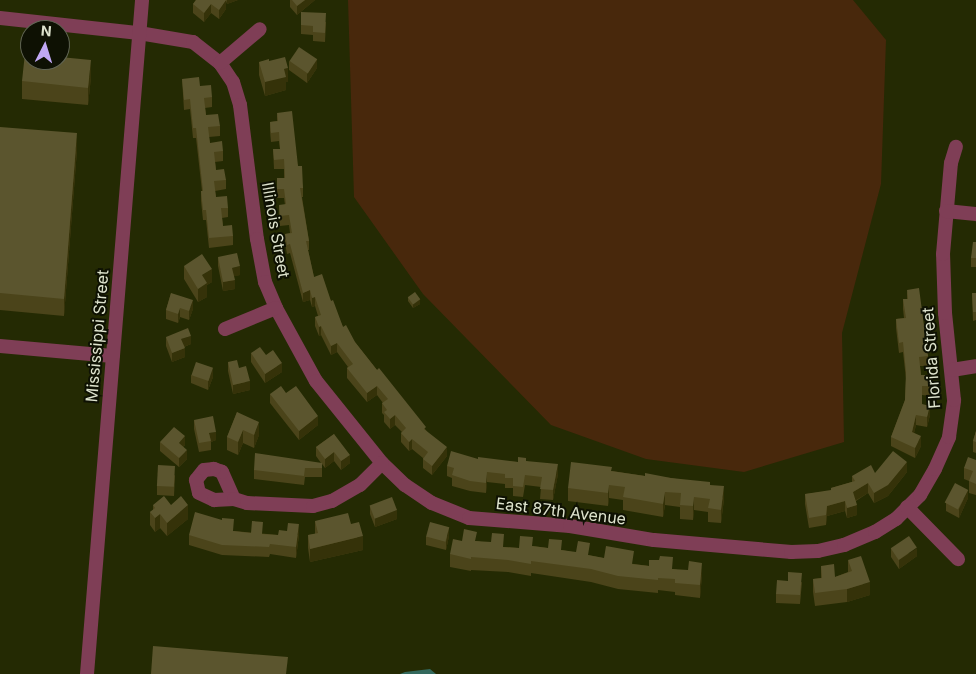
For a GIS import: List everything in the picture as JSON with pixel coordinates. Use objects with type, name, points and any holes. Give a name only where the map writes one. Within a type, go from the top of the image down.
[{"type":"street","name":"Mississippi Street","points":[[87,674],[142,0]]},
{"type":"street","name":"Illinois Street","points":[[0,18],[139,33],[193,42],[220,63],[233,82],[240,105],[256,239],[265,282],[276,308],[316,382],[382,462]]},
{"type":"street","points":[[220,63],[260,29]]},
{"type":"street","name":"Florida Street","points":[[753,549],[818,552],[844,545],[875,532],[896,518],[920,495],[935,469],[949,437],[954,400],[944,298],[942,254],[951,163],[956,147]]},
{"type":"street","points":[[946,211],[976,214]]},
{"type":"street","points":[[224,329],[276,308]]},
{"type":"street","points":[[0,346],[113,356]]},
{"type":"street","points":[[952,370],[976,366]]},
{"type":"street","points":[[234,499],[247,503],[314,506],[332,501],[360,485],[382,462]]},
{"type":"street","name":"East 87th Avenue","points":[[382,462],[405,485],[432,504],[469,518],[570,526],[654,540],[753,549]]},
{"type":"street","points":[[907,507],[958,559]]},
{"type":"shaded area","points":[[348,0],[853,0],[886,40],[881,184],[842,333],[844,442],[744,472],[646,459],[551,425],[423,294],[354,197]]},
{"type":"water","points":[[430,669],[436,674],[400,674],[405,672]]},
{"type":"building","points":[[196,0],[226,0],[219,10],[211,4],[204,13],[193,4]]},
{"type":"building","points":[[292,0],[305,0],[297,6]]},
{"type":"building","points":[[301,12],[326,13],[325,33],[313,32],[313,26],[301,25]]},
{"type":"building","points":[[299,47],[317,59],[308,73],[289,61]]},
{"type":"building","points":[[285,57],[288,68],[284,69],[286,77],[265,82],[259,62]]},
{"type":"building","points":[[70,58],[91,60],[88,88],[22,81],[23,70],[70,70]]},
{"type":"building","points":[[199,77],[200,86],[211,85],[212,97],[204,98],[206,115],[218,114],[220,126],[208,127],[210,143],[222,141],[223,151],[214,152],[216,170],[224,169],[226,180],[214,181],[216,197],[227,196],[228,208],[221,208],[223,226],[232,225],[233,236],[209,238],[206,210],[203,210],[201,191],[203,191],[196,128],[193,128],[190,99],[184,100],[182,79]]},
{"type":"building","points":[[292,111],[298,166],[302,166],[303,188],[300,188],[309,241],[306,241],[314,277],[322,274],[331,301],[333,300],[343,327],[346,325],[355,342],[377,370],[379,368],[426,427],[424,429],[447,447],[432,466],[423,459],[428,452],[412,439],[409,442],[401,433],[406,428],[395,415],[390,419],[384,412],[387,410],[382,403],[388,399],[377,386],[367,393],[347,368],[353,364],[337,343],[331,346],[321,326],[319,327],[315,317],[321,315],[315,297],[312,298],[310,290],[303,293],[290,244],[287,245],[285,234],[292,233],[289,215],[280,216],[279,205],[286,204],[284,189],[277,189],[277,178],[285,178],[284,159],[274,160],[273,149],[280,149],[279,132],[271,133],[270,122],[278,121],[277,113]]},
{"type":"building","points":[[0,127],[77,133],[64,299],[0,293]]},
{"type":"building","points":[[973,242],[976,242],[976,258],[971,258]]},
{"type":"building","points":[[237,253],[240,266],[232,268],[235,280],[223,282],[218,257]]},
{"type":"building","points":[[202,254],[212,269],[202,275],[207,283],[198,289],[184,266]]},
{"type":"building","points":[[919,288],[928,356],[919,357],[921,375],[931,375],[931,386],[922,386],[922,404],[930,406],[927,417],[916,415],[912,432],[921,436],[915,448],[891,437],[905,400],[906,372],[903,342],[899,343],[896,319],[906,318],[903,299],[908,299],[907,290]]},
{"type":"building","points":[[415,292],[420,299],[413,305],[408,297]]},
{"type":"building","points":[[171,293],[193,300],[189,311],[180,308],[178,314],[166,310]]},
{"type":"building","points":[[972,293],[976,293],[976,312],[973,312]]},
{"type":"building","points":[[188,328],[191,336],[181,339],[185,348],[172,353],[166,337]]},
{"type":"building","points":[[260,347],[266,355],[273,350],[282,363],[265,374],[251,353]]},
{"type":"building","points":[[237,360],[239,368],[246,366],[250,381],[233,385],[228,362]]},
{"type":"building","points":[[196,362],[213,368],[208,381],[191,375]]},
{"type":"building","points":[[281,386],[286,393],[296,386],[318,416],[299,431],[270,394]]},
{"type":"building","points":[[237,412],[259,422],[254,435],[243,430],[238,442],[227,437]]},
{"type":"building","points":[[213,416],[216,432],[209,433],[211,441],[199,443],[194,420]]},
{"type":"building","points":[[174,427],[185,436],[179,443],[187,450],[179,458],[160,442]]},
{"type":"building","points":[[976,431],[976,442],[973,441]]},
{"type":"building","points":[[334,434],[350,455],[341,461],[334,452],[325,459],[316,447]]},
{"type":"building","points":[[451,451],[478,459],[478,457],[518,462],[518,457],[526,458],[526,461],[558,464],[553,490],[540,489],[542,477],[525,475],[523,487],[513,486],[513,478],[505,478],[505,474],[487,472],[486,483],[470,481],[452,475],[454,468],[447,466]]},
{"type":"building","points":[[893,451],[907,462],[888,485],[874,493],[868,483],[853,492],[857,505],[847,508],[845,501],[827,506],[826,515],[809,518],[805,494],[831,490],[831,488],[855,481],[852,476],[871,465],[875,473]]},
{"type":"building","points":[[255,453],[322,463],[322,468],[305,468],[304,476],[254,470]]},
{"type":"building","points":[[968,457],[976,460],[976,484],[969,481],[973,471],[964,468]]},
{"type":"building","points":[[571,462],[612,467],[611,471],[645,476],[645,473],[710,482],[710,485],[724,486],[721,510],[708,508],[710,499],[694,497],[693,506],[680,505],[681,493],[665,492],[663,504],[623,497],[625,487],[609,485],[608,493],[568,488]]},
{"type":"building","points":[[158,465],[175,466],[174,487],[157,486]]},
{"type":"building","points":[[955,483],[968,490],[958,509],[945,502]]},
{"type":"building","points":[[164,496],[171,505],[181,496],[188,505],[167,523],[160,514],[155,518],[150,512],[155,508],[153,505]]},
{"type":"building","points":[[392,497],[397,510],[375,519],[370,506]]},
{"type":"building","points":[[195,512],[222,520],[222,518],[234,519],[233,531],[251,533],[252,521],[263,522],[262,534],[278,535],[279,530],[287,531],[288,523],[299,524],[296,547],[270,544],[269,547],[222,545],[189,535]]},
{"type":"building","points":[[348,513],[351,524],[359,522],[363,536],[310,549],[308,535],[318,533],[315,521]]},
{"type":"building","points":[[430,522],[449,527],[445,542],[426,536]]},
{"type":"building","points":[[464,529],[477,532],[475,541],[491,542],[492,533],[504,534],[503,547],[519,548],[520,536],[533,537],[532,546],[548,548],[549,539],[562,540],[561,550],[576,552],[578,541],[590,543],[588,555],[604,558],[606,546],[634,551],[632,564],[649,566],[649,560],[659,560],[660,556],[673,557],[672,569],[688,570],[689,561],[702,563],[700,585],[675,583],[675,579],[658,578],[658,580],[618,576],[591,569],[531,561],[531,564],[508,560],[471,557],[471,559],[450,554],[453,539],[462,541]]},
{"type":"building","points":[[909,536],[917,548],[899,560],[891,548]]},
{"type":"building","points":[[861,556],[870,582],[847,589],[815,593],[813,579],[822,578],[821,566],[834,564],[835,577],[852,571],[848,560]]},
{"type":"building","points":[[788,572],[802,573],[800,595],[776,594],[777,580],[788,581]]},
{"type":"building","points":[[153,646],[288,657],[286,674],[151,674]]}]
